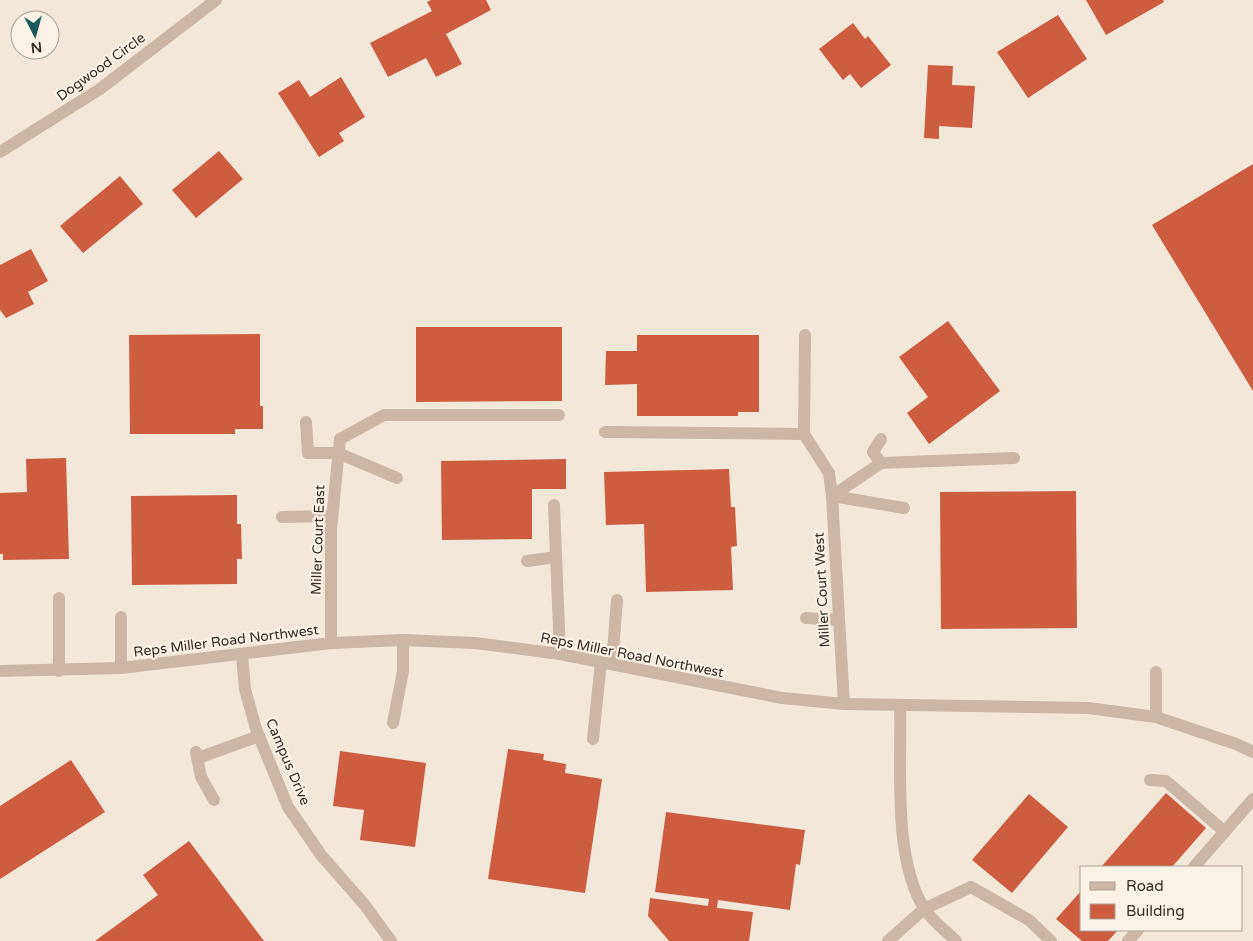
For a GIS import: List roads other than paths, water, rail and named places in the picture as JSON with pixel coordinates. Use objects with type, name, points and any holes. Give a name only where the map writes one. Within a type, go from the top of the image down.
[{"type":"street","name":"Dogwood Circle","points":[[0,152],[100,89],[216,0]]},
{"type":"street","points":[[605,432],[804,434],[805,335]]},
{"type":"street","name":"Miller Court East","points":[[331,643],[332,516],[340,439],[384,415],[559,415]]},
{"type":"street","points":[[306,422],[308,453],[338,453],[398,478]]},
{"type":"street","name":"Miller Court West","points":[[804,434],[829,473],[832,496],[844,704]]},
{"type":"street","points":[[881,438],[873,452],[881,463]]},
{"type":"street","points":[[832,496],[881,463],[1014,458]]},
{"type":"street","points":[[832,496],[904,508]]},
{"type":"street","points":[[554,505],[560,654]]},
{"type":"street","points":[[282,517],[332,516]]},
{"type":"street","points":[[528,561],[556,557]]},
{"type":"street","points":[[59,598],[59,671]]},
{"type":"street","points":[[593,739],[617,600]]},
{"type":"street","points":[[121,617],[121,668]]},
{"type":"street","points":[[806,618],[838,620]]},
{"type":"street","points":[[393,723],[403,671],[403,640]]},
{"type":"street","name":"Reps Miller Road Northwest","points":[[0,671],[121,668],[331,643],[403,640],[474,643],[560,654],[782,698],[844,704],[1088,708],[1156,717],[1236,744],[1253,752]]},
{"type":"street","name":"Campus Drive","points":[[242,654],[245,689],[259,736],[288,807],[321,855],[364,904],[391,941]]},
{"type":"street","points":[[1156,672],[1156,717]]},
{"type":"street","points":[[900,705],[903,834],[909,876],[924,909],[956,941]]},
{"type":"street","points":[[214,800],[201,778],[197,755],[259,736]]},
{"type":"street","points":[[1150,780],[1166,782],[1225,832]]},
{"type":"street","points":[[1195,866],[1253,799]]},
{"type":"street","points":[[888,941],[924,909],[970,887],[1029,920],[1051,941]]},
{"type":"street","points":[[1128,941],[1137,931]]}]
